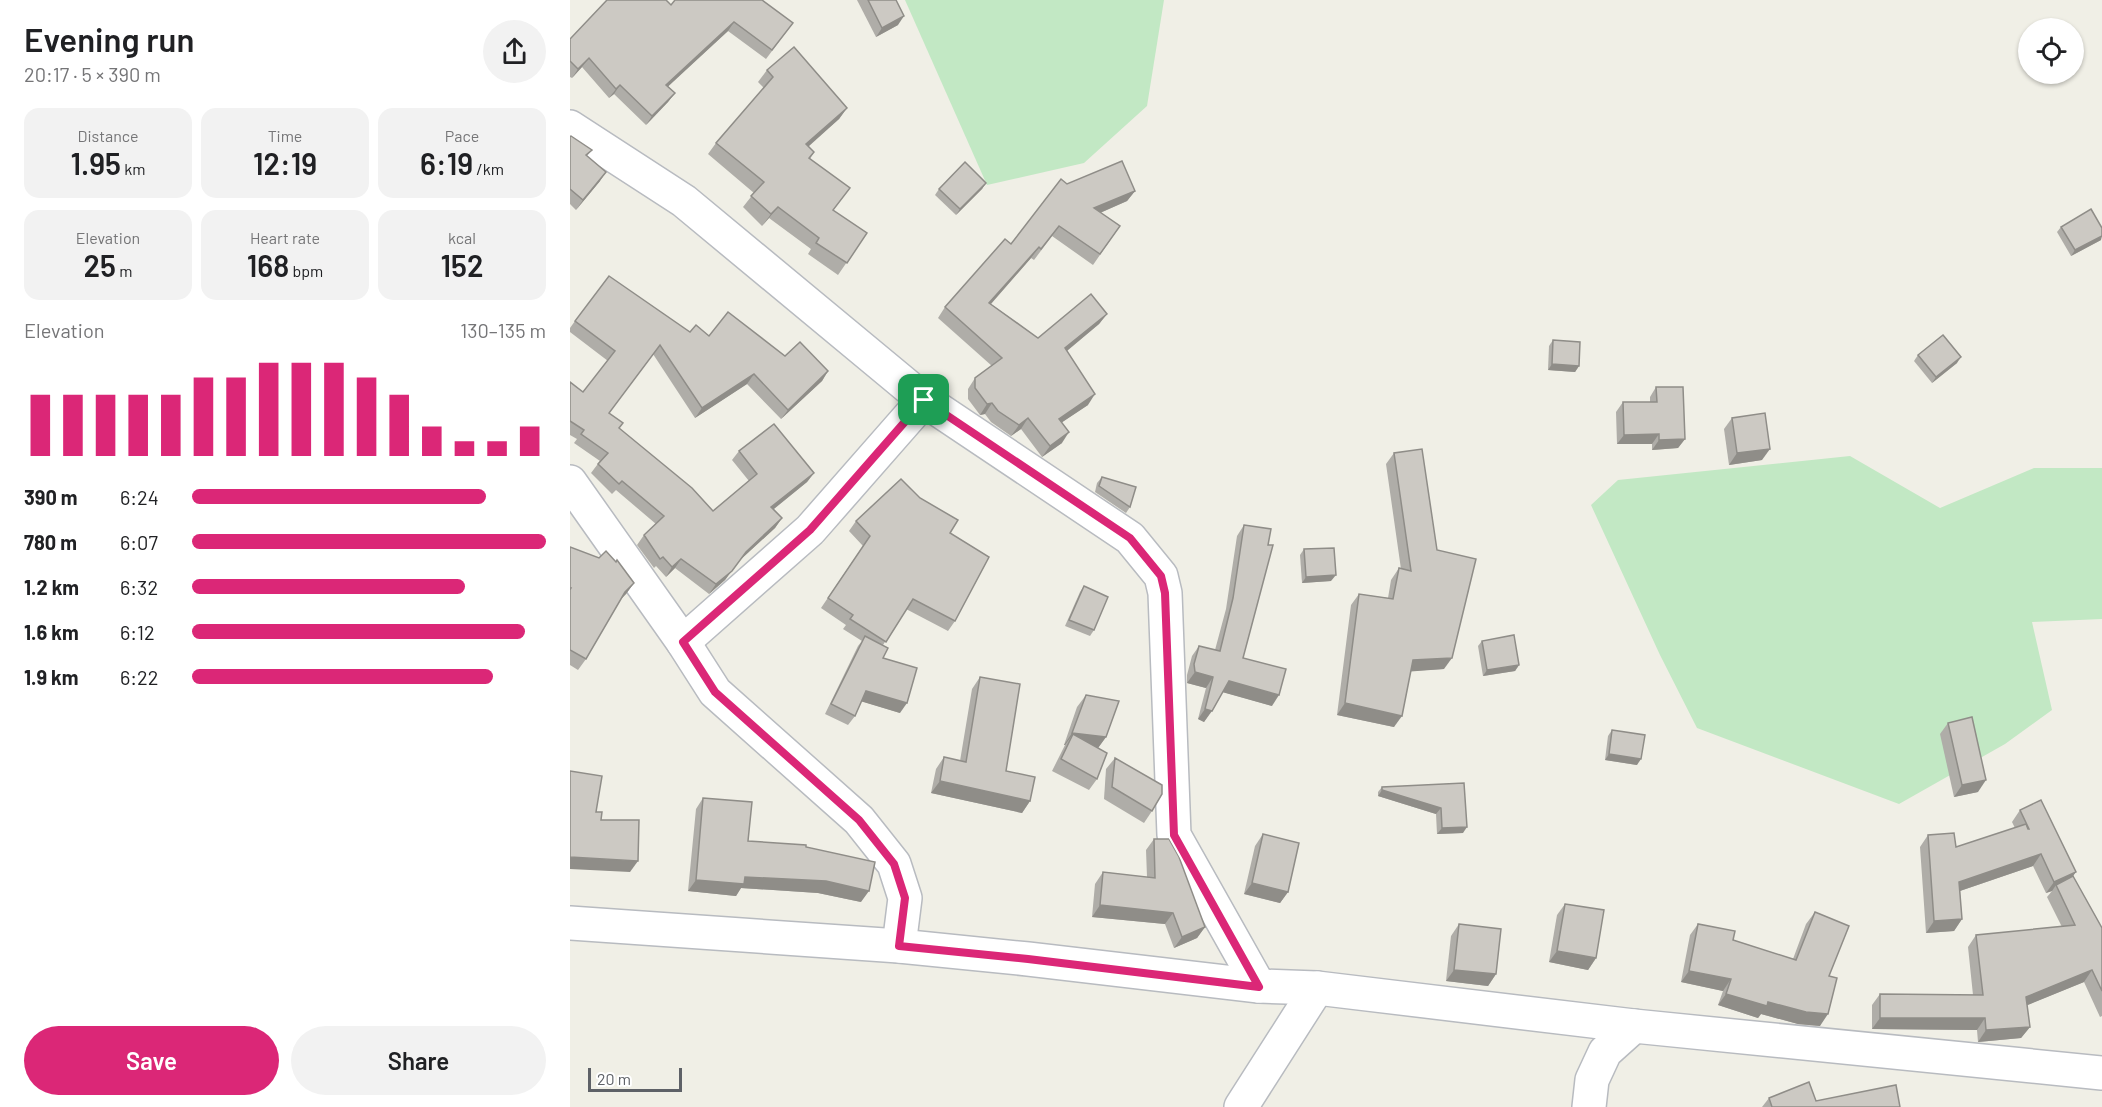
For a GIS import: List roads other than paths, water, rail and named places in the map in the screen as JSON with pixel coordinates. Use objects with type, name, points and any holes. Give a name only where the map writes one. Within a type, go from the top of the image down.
[{"type":"street","points":[[570,127],[684,201],[924,400],[1130,538],[1161,576],[1165,593],[1174,835],[1259,987]]},
{"type":"street","points":[[683,642],[810,530],[924,400]]},
{"type":"street","points":[[570,482],[683,642],[715,692],[859,820],[894,864],[905,898],[899,946]]},
{"type":"street","points":[[570,922],[899,946],[1259,987],[1317,988],[1634,1026],[2102,1073]]},
{"type":"street","points":[[1241,1107],[1317,988]]},
{"type":"street","points":[[1589,1107],[1592,1080],[1605,1052],[1634,1026]]}]
